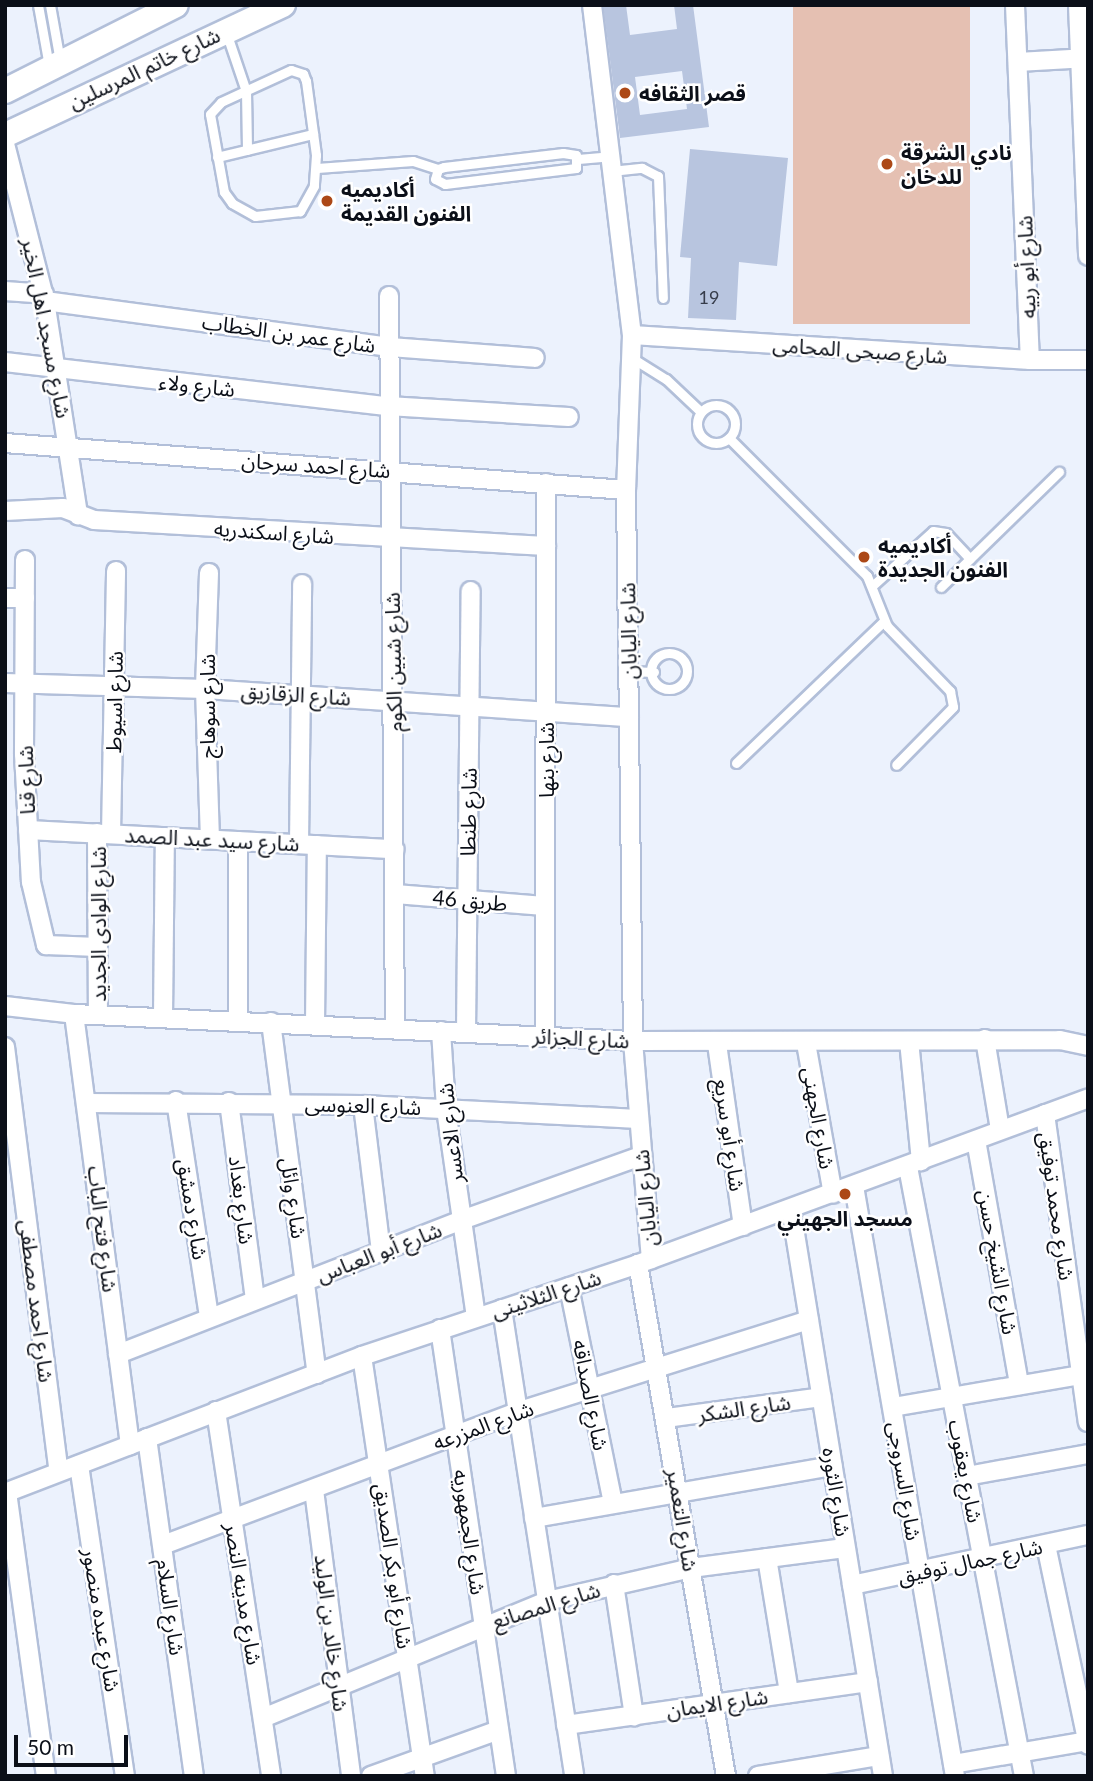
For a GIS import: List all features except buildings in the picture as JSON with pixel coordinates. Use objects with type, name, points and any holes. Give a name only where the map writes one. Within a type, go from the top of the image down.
[{"type":"main road","name":"شارع خاتم المرسلين","points":[[5,91],[176,5]]},
{"type":"main road","points":[[184,5],[190,29],[218,33]]},
{"type":"main road","name":"شارع خاتم المرسلين","points":[[5,135],[151,64],[283,5]]},
{"type":"main road","points":[[127,30],[144,40],[151,64]]},
{"type":"street","name":"شارع اليابان","points":[[592,5],[632,335],[626,491],[633,1041],[642,1156],[645,1261]]},
{"type":"street","name":"شارع أبو ربيه","points":[[1015,5],[1030,360]]},
{"type":"street","points":[[1078,5],[1084,59],[1088,256]]},
{"type":"street","points":[[1018,62],[1084,59]]},
{"type":"street","name":"شارع مسجد اهل الخير","points":[[5,144],[45,298],[71,448],[78,515]]},
{"type":"street","name":"شارع عمر بن الخطاب","points":[[5,291],[390,347],[535,358]]},
{"type":"street","name":"شارع شبين الكوم","points":[[389,296],[387,470],[394,701],[395,1028]]},
{"type":"street","name":"شارع صبحى المحامى","points":[[632,335],[1030,360],[1088,359]]},
{"type":"street","name":"شارع ولاء","points":[[5,362],[388,406],[569,417]]},
{"type":"street","name":"شارع احمد سرحان","points":[[5,443],[387,470],[626,491]]},
{"type":"street","name":"شارع بنها","points":[[545,1036],[546,483]]},
{"type":"street","name":"شارع اسكندريه","points":[[5,511],[63,508],[94,520],[390,540],[546,546]]},
{"type":"street","name":"شارع قنا","points":[[25,560],[31,882],[46,945],[98,947]]},
{"type":"street","name":"شارع اسيوط","points":[[104,834],[114,685],[116,571]]},
{"type":"street","name":"شارع سوهاج","points":[[209,573],[205,689],[210,839]]},
{"type":"street","points":[[299,844],[302,584]]},
{"type":"street","name":"شارع طنطا","points":[[466,1032],[471,591]]},
{"type":"street","points":[[5,598],[25,598]]},
{"type":"street","name":"شارع الزقازيق","points":[[5,683],[301,694],[629,717]]},
{"type":"street","name":"شارع سيد عبد الصمد","points":[[28,830],[395,849]]},
{"type":"street","name":"شارع الوادى الجديد","points":[[98,1015],[98,947],[104,834]]},
{"type":"street","points":[[163,1017],[165,837]]},
{"type":"street","points":[[238,841],[238,1020]]},
{"type":"street","points":[[315,1024],[317,845]]},
{"type":"street","name":"طريق 46","points":[[395,894],[545,906]]},
{"type":"street","points":[[5,1006],[74,1014]]},
{"type":"street","name":"شارع الجزائر","points":[[74,1014],[717,1044],[985,1039],[1060,1040],[1088,1046]]},
{"type":"street","name":"شارع فتح الباب","points":[[74,1014],[130,1445]]},
{"type":"street","name":"شارع وائل","points":[[271,1022],[317,1374]]},
{"type":"street","name":"شارع الاعسر","points":[[441,1031],[446,1109],[459,1221],[476,1317]]},
{"type":"street","points":[[985,1039],[1000,1130]]},
{"type":"street","name":"شارع يعقوب","points":[[909,1041],[914,1164],[952,1397],[1024,1776]]},
{"type":"street","name":"شارع الجهنى","points":[[806,1043],[832,1194]]},
{"type":"street","name":"شارع أبو سريع","points":[[717,1044],[743,1226]]},
{"type":"street","name":"شارع احمد مصطفى","points":[[5,1047],[59,1472]]},
{"type":"street","name":"شارع الثلاثينى","points":[[6,1493],[362,1356],[645,1261],[1088,1098]]},
{"type":"street","name":"شارع دمشق","points":[[176,1101],[209,1317]]},
{"type":"street","name":"شارع بغداد","points":[[229,1102],[255,1299]]},
{"type":"street","name":"شارع العنوسى","points":[[87,1103],[281,1102],[638,1119]]},
{"type":"street","points":[[363,1105],[381,1251]]},
{"type":"street","name":"شارع محمد توفيق","points":[[1045,1114],[1088,1422]]},
{"type":"street","name":"شارع الشيخ حسن","points":[[976,1140],[1019,1385]]},
{"type":"street","name":"شارع أبو العباس","points":[[118,1354],[459,1221],[642,1156]]},
{"type":"street","name":"شارع السروجى","points":[[854,1186],[954,1770]]},
{"type":"street","name":"شارع الثوره","points":[[791,1209],[883,1776]]},
{"type":"street","name":"شارع التعمير","points":[[645,1261],[667,1418],[726,1776]]},
{"type":"street","name":"شارع الصداقه","points":[[569,1287],[612,1504]]},
{"type":"street","points":[[502,1309],[574,1776]]},
{"type":"street","name":"شارع المزرعه","points":[[163,1545],[517,1412],[589,1387],[809,1320]]},
{"type":"street","name":"شارع الجمهوريه","points":[[440,1329],[506,1776]]},
{"type":"street","name":"شارع أبو بكر الصديق","points":[[362,1356],[425,1776]]},
{"type":"street","points":[[893,1407],[1081,1375]]},
{"type":"street","name":"شارع الشكر","points":[[667,1418],[822,1397]]},
{"type":"street","name":"شارع مدينه النصر","points":[[216,1411],[271,1776]]},
{"type":"street","name":"شارع السلام","points":[[148,1438],[194,1776]]},
{"type":"street","points":[[967,1476],[1088,1454]]},
{"type":"street","name":"شارع عبده منصور","points":[[79,1465],[125,1776]]},
{"type":"street","points":[[534,1518],[833,1466]]},
{"type":"street","name":"شارع خالد بن الوليد","points":[[314,1490],[351,1776]]},
{"type":"street","points":[[6,1493],[46,1776]]},
{"type":"street","name":"شارع جمال توفيق","points":[[852,1585],[1088,1535]]},
{"type":"street","points":[[954,1770],[1020,1753],[1087,1743],[1046,1545]]},
{"type":"street","name":"شارع المصانع","points":[[263,1718],[484,1624],[547,1601],[691,1568],[845,1548]]},
{"type":"street","points":[[766,1558],[789,1693]]},
{"type":"street","points":[[614,1584],[634,1716]]},
{"type":"street","name":"شارع الايمان","points":[[566,1726],[868,1682]]},
{"type":"street","points":[[371,1776],[499,1730]]},
{"type":"street","points":[[758,1776],[879,1756]]},
{"type":"lane","points":[[38,5],[54,65]]},
{"type":"lane","points":[[50,5],[54,65]]},
{"type":"lane","points":[[218,33],[246,91],[247,150]]},
{"type":"lane","points":[[291,70],[299,71],[306,81],[313,134],[317,168],[305,207],[293,213],[255,216],[242,211],[225,192],[210,114],[216,104],[291,70]]},
{"type":"lane","points":[[217,157],[313,134]]},
{"type":"lane","points":[[317,168],[413,161],[438,169],[563,153],[578,159],[642,168],[658,176],[663,298]]},
{"type":"lane","points":[[438,169],[435,179],[445,184],[567,171],[576,168],[578,159]]},
{"type":"lane","points":[[630,357],[666,379],[701,412]]},
{"type":"lane","points":[[720,406],[731,413],[734,426],[729,438],[717,443],[705,440],[696,424],[701,412],[720,406]]},
{"type":"lane","points":[[729,438],[872,586],[884,621],[950,691],[954,701],[896,765]]},
{"type":"lane","points":[[941,587],[1059,472]]},
{"type":"lane","points":[[872,586],[933,531],[946,533],[970,559]]},
{"type":"lane","points":[[736,764],[884,621]]},
{"type":"lane","points":[[656,655],[684,657],[682,688],[656,688],[654,672],[656,655]]},
{"type":"lane","points":[[628,671],[654,672]]},
{"type":"shaded area","name":"نادي الشرقة للدخان","points":[[793,5],[970,5],[970,324],[793,324]]},
{"type":"place","name":"قصر الثقافه","points":[[625,93]]},
{"type":"place","name":"نادي الشرقة للدخان","points":[[887,164]]},
{"type":"place","name":"أكاديميه الفنون القديمة","points":[[327,201]]},
{"type":"place","name":"أكاديميه الفنون الجديدة","points":[[864,557]]},
{"type":"place","name":"مسجد الجهيني","points":[[845,1194]]}]
